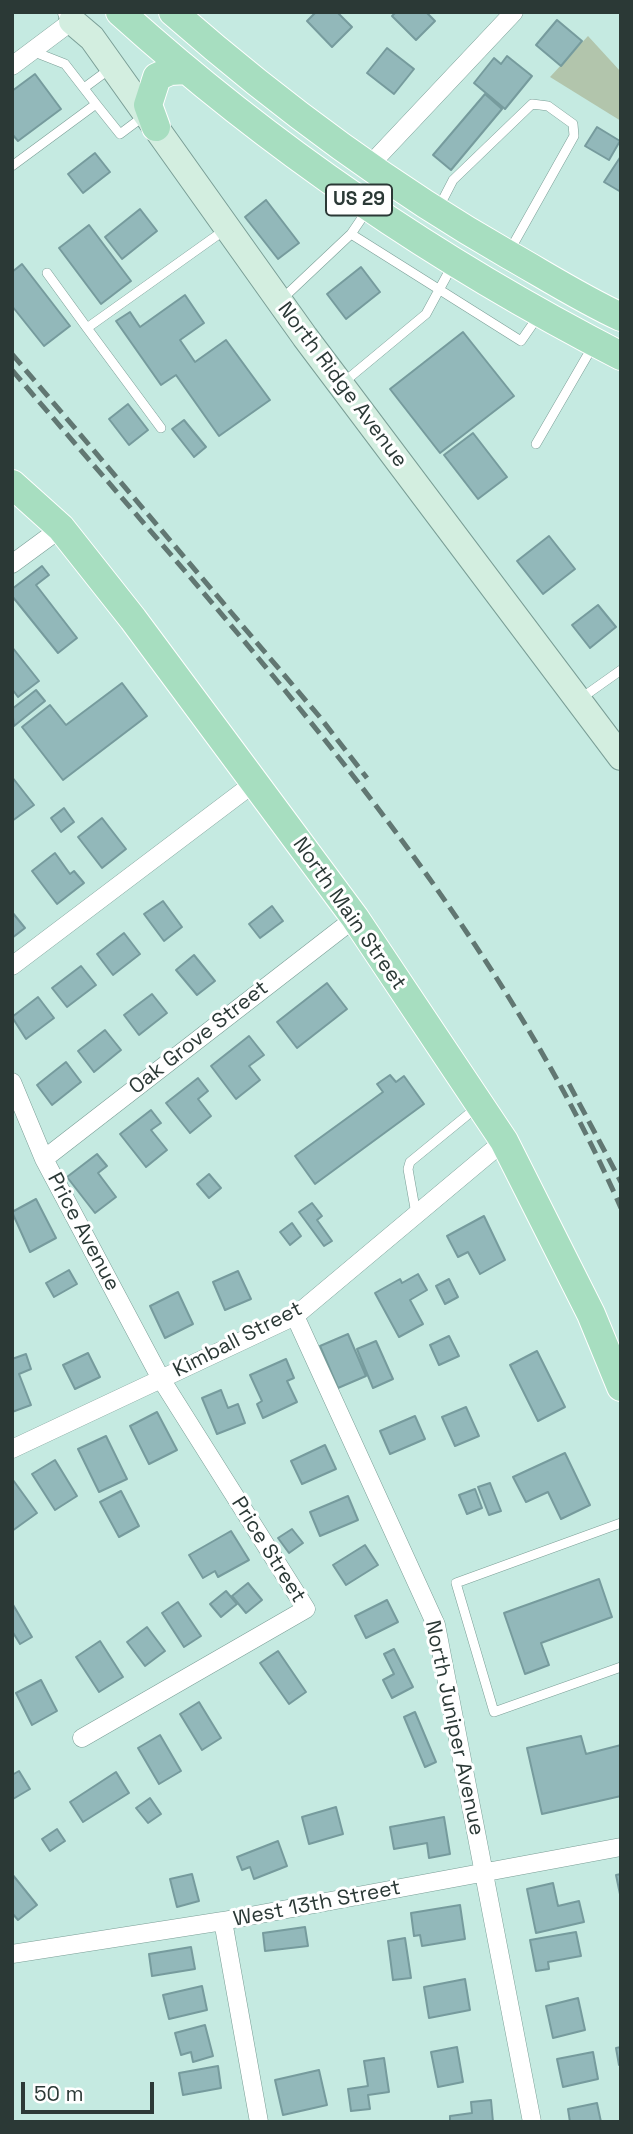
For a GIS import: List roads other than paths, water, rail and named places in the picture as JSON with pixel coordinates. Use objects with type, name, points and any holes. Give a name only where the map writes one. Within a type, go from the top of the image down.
[{"type":"main road","name":"US 29","points":[[120,12],[270,138],[369,208],[540,313],[621,356]]},
{"type":"main road","name":"US 29","points":[[173,12],[277,97],[369,166],[508,254],[621,317]]},
{"type":"main road","points":[[151,120],[148,105],[157,77],[170,71],[187,70]]},
{"type":"main road","name":"North Main Street","points":[[12,484],[61,528],[133,619],[355,918],[504,1141],[591,1314],[621,1387]]},
{"type":"street","points":[[369,166],[514,12]]},
{"type":"street","points":[[12,66],[69,17]]},
{"type":"street","name":"North Ridge Avenue","points":[[69,17],[92,38],[113,66],[279,301],[621,757]]},
{"type":"street","points":[[12,564],[61,528]]},
{"type":"street","points":[[12,966],[254,783]]},
{"type":"street","name":"Oak Grove Street","points":[[44,1159],[355,918]]},
{"type":"street","name":"Price Avenue","points":[[12,1082],[44,1159],[161,1379]]},
{"type":"street","name":"Kimball Street","points":[[12,1449],[295,1316],[504,1141]]},
{"type":"street","name":"North Juniper Avenue","points":[[295,1316],[436,1625],[532,2122]]},
{"type":"street","name":"Price Street","points":[[82,1738],[306,1609],[161,1379]]},
{"type":"street","name":"West 13th Street","points":[[12,1954],[223,1922],[621,1847]]},
{"type":"street","points":[[223,1922],[260,2122]]},
{"type":"lane","points":[[32,51],[65,64],[120,134],[151,120]]},
{"type":"lane","points":[[84,88],[113,66]]},
{"type":"lane","points":[[12,166],[96,104]]},
{"type":"lane","points":[[437,211],[453,180],[532,104],[548,106],[573,124],[574,136],[508,254]]},
{"type":"lane","points":[[279,301],[351,234],[369,208]]},
{"type":"lane","points":[[88,328],[227,228]]},
{"type":"lane","points":[[351,234],[522,341],[540,313]]},
{"type":"lane","points":[[341,385],[426,314],[455,262]]},
{"type":"lane","points":[[47,272],[161,428]]},
{"type":"lane","points":[[536,444],[594,342]]},
{"type":"lane","points":[[578,701],[621,670]]},
{"type":"lane","points":[[416,1214],[408,1169],[410,1162],[480,1105]]},
{"type":"lane","points":[[621,1523],[456,1583],[494,1712],[621,1668]]},
{"type":"railway","points":[[12,354],[319,716],[367,778]]},
{"type":"railway","points":[[12,370],[265,666],[347,768],[425,873],[498,981],[564,1092],[621,1208]]},
{"type":"railway","points":[[569,1084],[621,1182]]}]
